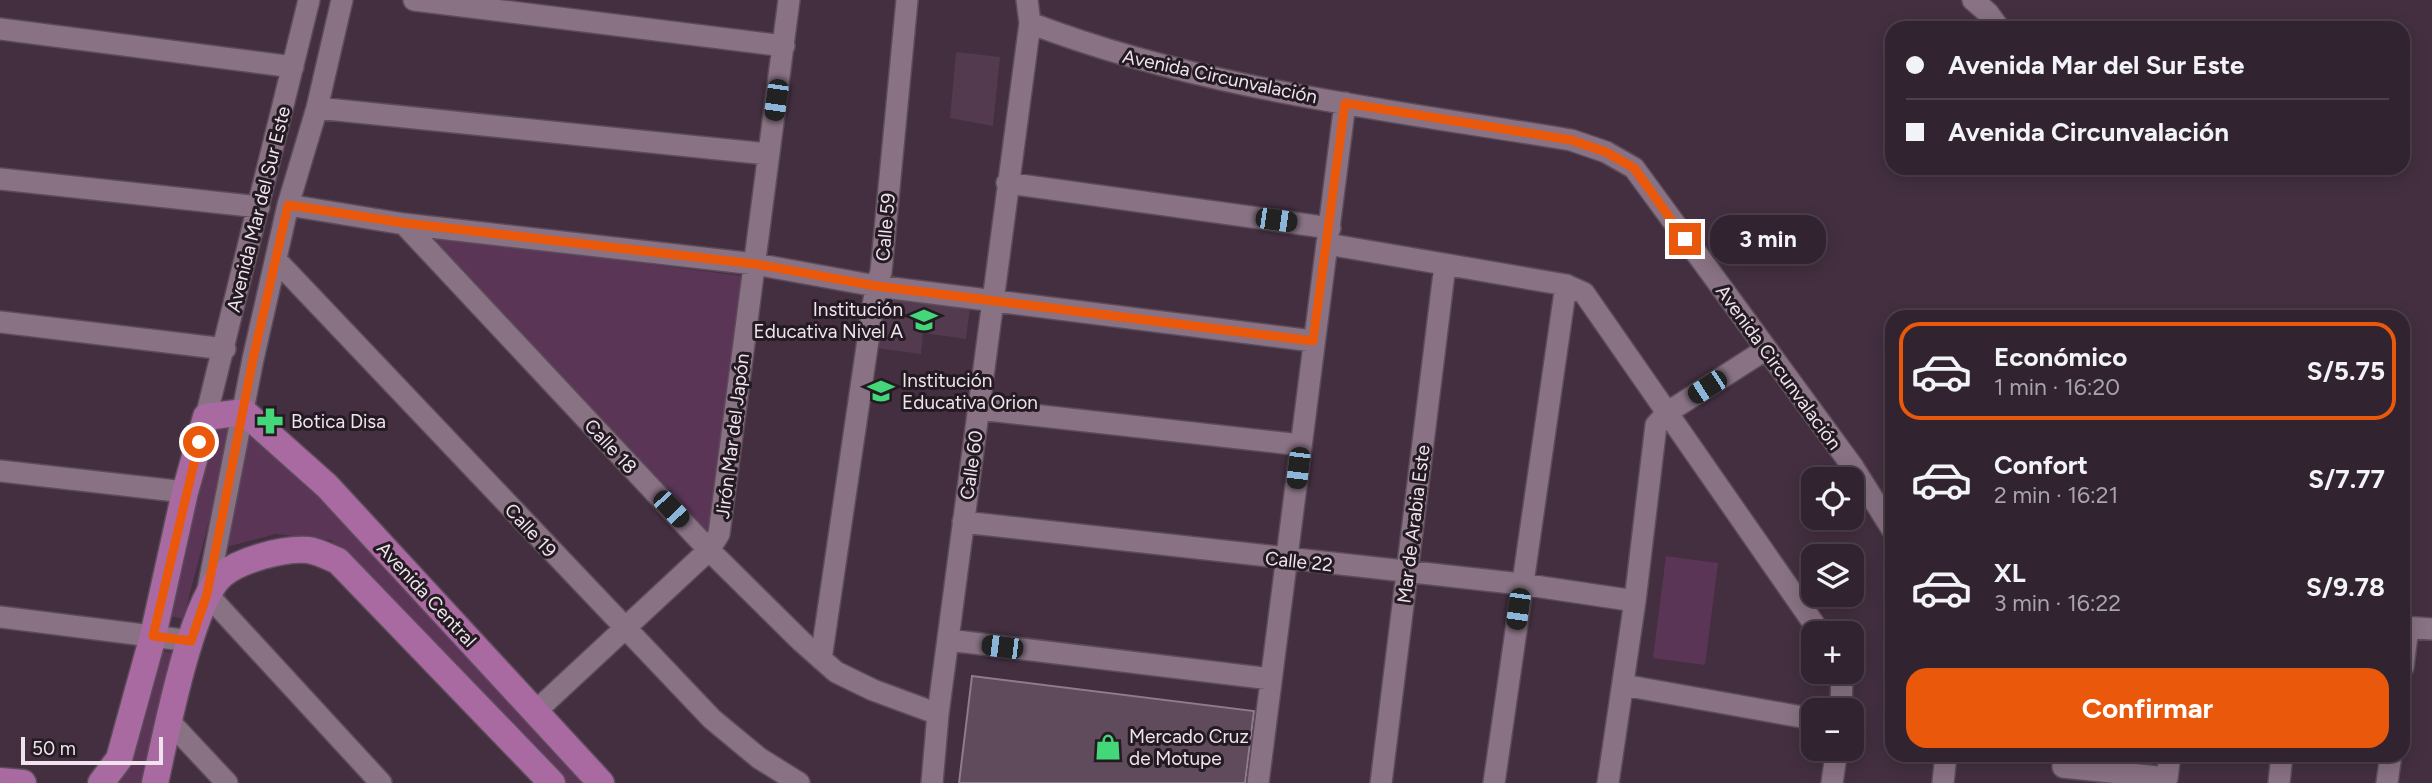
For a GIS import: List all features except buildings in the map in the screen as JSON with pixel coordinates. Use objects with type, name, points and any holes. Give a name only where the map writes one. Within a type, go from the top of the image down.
[{"type":"main road","points":[[206,417],[244,412]]},
{"type":"main road","name":"Avenida Central","points":[[244,412],[327,486],[601,783]]},
{"type":"main road","name":"Avenida Mar del Sur Este","points":[[101,783],[119,759],[153,636],[185,492],[206,417]]},
{"type":"main road","name":"Avenida Central","points":[[207,594],[221,576],[246,561],[308,550],[338,561],[552,783]]},
{"type":"main road","name":"Avenida Mar del Sur Este","points":[[155,783],[191,641],[207,594]]},
{"type":"main road","points":[[0,781],[23,783]]},
{"type":"street","name":"Avenida Mar del Sur Este","points":[[206,417],[225,349],[309,0]]},
{"type":"street","name":"Avenida Mar del Sur Este","points":[[207,594],[253,359],[288,205],[317,108],[342,0]]},
{"type":"street","points":[[414,0],[783,46]]},
{"type":"street","name":"Jirón Mar del Japón","points":[[536,711],[709,550],[719,534],[789,0]]},
{"type":"street","name":"Calle 59","points":[[821,659],[876,286],[881,272],[907,0]]},
{"type":"street","name":"Calle 60","points":[[932,783],[938,714],[991,299],[1030,23],[1027,0]]},
{"type":"street","points":[[1973,0],[1994,21]]},
{"type":"street","name":"Avenida Circunvalación","points":[[1030,23],[1084,44],[1153,64],[1345,103],[1571,140],[1606,152],[1634,168],[1853,467],[1885,518]]},
{"type":"street","points":[[0,29],[293,67]]},
{"type":"street","points":[[1258,783],[1345,103]]},
{"type":"street","points":[[317,108],[768,154]]},
{"type":"street","points":[[0,179],[259,207]]},
{"type":"street","points":[[1007,183],[1329,236],[1445,265],[1566,285],[1584,293],[1812,621]]},
{"type":"street","points":[[288,205],[404,223],[755,264],[876,286],[1313,341]]},
{"type":"street","name":"Calle 18","points":[[404,223],[709,550],[821,659],[836,672],[873,690],[938,714]]},
{"type":"street","name":"Calle 19","points":[[276,261],[712,719],[759,758],[799,783]]},
{"type":"street","name":"Mar de Arabia Este","points":[[1381,783],[1445,265]]},
{"type":"street","points":[[1494,783],[1566,285]]},
{"type":"street","points":[[0,322],[225,349]]},
{"type":"street","points":[[1608,783],[1635,601],[1656,425],[1668,412],[1765,349]]},
{"type":"street","points":[[979,409],[1301,444]]},
{"type":"street","points":[[0,471],[185,492]]},
{"type":"street","name":"Calle 22","points":[[963,522],[1521,584],[1635,601]]},
{"type":"street","points":[[207,594],[381,783]]},
{"type":"street","points":[[0,617],[191,641]]},
{"type":"street","points":[[2410,627],[2432,629]]},
{"type":"street","points":[[948,640],[1271,679]]},
{"type":"street","points":[[1623,685],[1801,717]]},
{"type":"street","points":[[169,721],[227,783]]},
{"type":"street","points":[[1832,783],[1835,761]]},
{"type":"street","points":[[1943,783],[1946,762]]},
{"type":"street","points":[[2063,768],[2167,778],[2168,762]]},
{"type":"street","points":[[2279,783],[2281,762]]},
{"type":"street","points":[[2387,783],[2390,762]]},
{"type":"shaded area","points":[[956,52],[1000,57],[993,126],[950,118]]},
{"type":"shaded area","points":[[438,237],[749,277],[708,536],[435,242]]},
{"type":"shaded area","name":"Institución Educativa Nivel A","points":[[882,296],[970,307],[966,339],[923,333],[921,354],[876,348]]},
{"type":"shaded area","points":[[235,423],[183,619],[164,615],[210,426]]},
{"type":"shaded area","points":[[248,431],[257,431],[594,783],[562,783],[331,540],[276,534],[226,547]]},
{"type":"shaded area","points":[[1666,556],[1718,563],[1705,665],[1653,658]]},
{"type":"shaded area","points":[[155,649],[176,654],[142,783],[115,783]]},
{"type":"place","name":"Institución Educativa Nivel A","points":[[924,320]]},
{"type":"place","name":"Institución Educativa Orion","points":[[881,391]]},
{"type":"place","name":"Botica Disa","points":[[270,421]]},
{"type":"place","name":"Mercado Cruz de Motupe","points":[[1108,747]]},
{"type":"route","points":[[199,442],[153,636],[191,641],[207,594],[253,359],[288,205],[404,223],[755,264],[876,286],[1313,341],[1345,103],[1571,140],[1606,152],[1634,168],[1685,239]]}]
